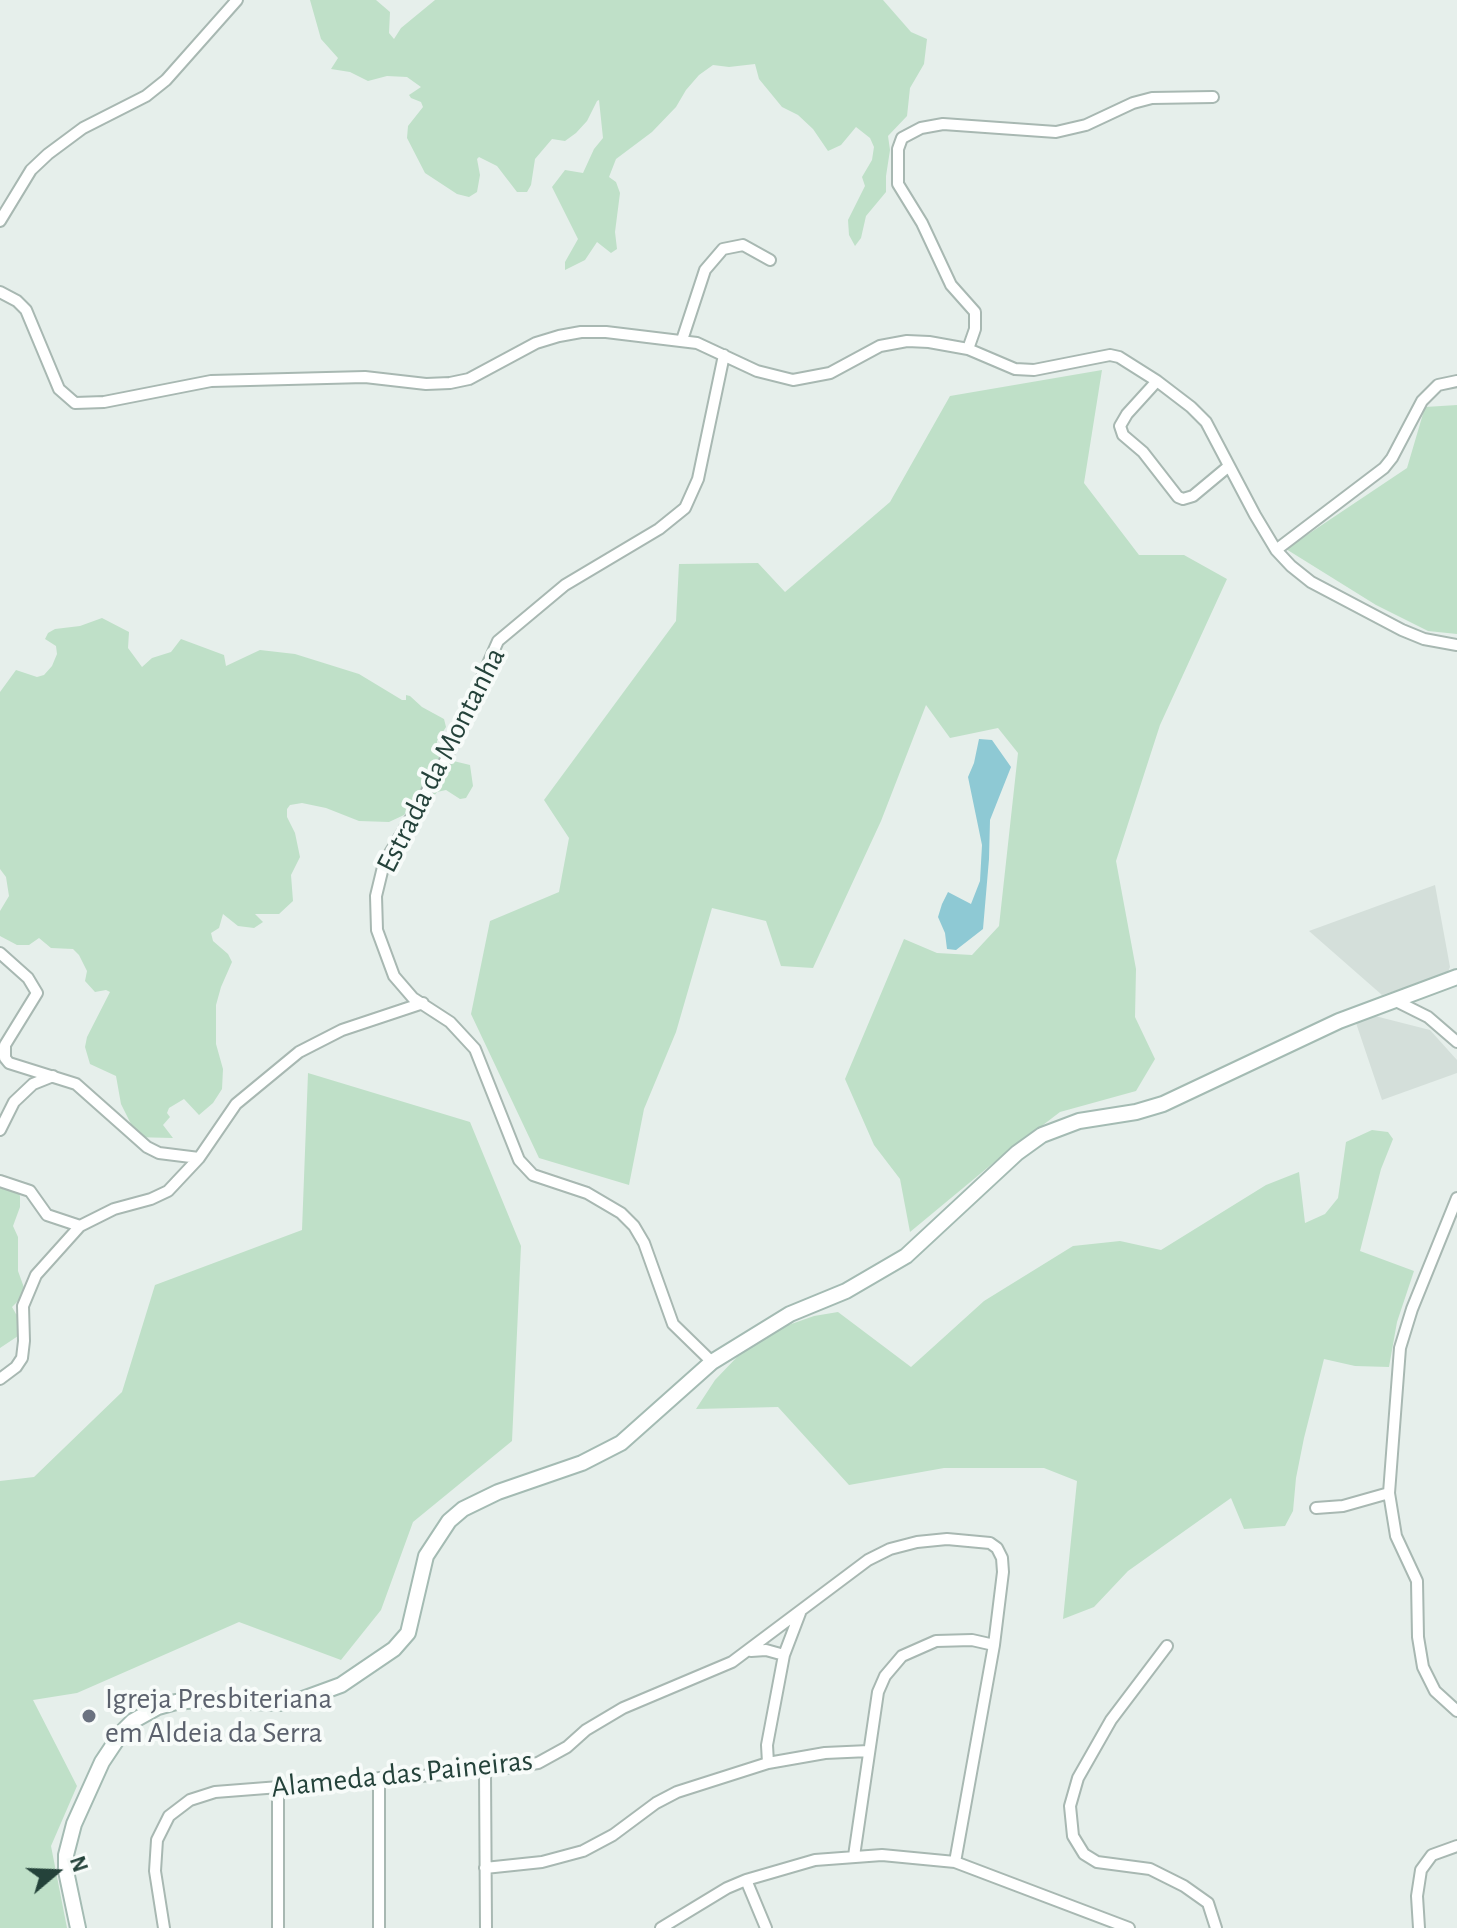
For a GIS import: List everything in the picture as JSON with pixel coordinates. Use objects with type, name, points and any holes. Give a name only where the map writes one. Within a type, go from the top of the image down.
[{"type":"street","points":[[0,221],[31,170],[48,154],[83,128],[146,96],[166,80],[237,0]]},
{"type":"street","points":[[968,349],[975,329],[975,312],[951,285],[922,223],[898,184],[898,149],[902,138],[921,128],[943,124],[1056,132],[1086,125],[1133,103],[1152,98],[1213,97]]},
{"type":"street","points":[[682,340],[705,270],[723,249],[743,245],[770,260]]},
{"type":"street","points":[[0,292],[26,310],[59,389],[75,403],[104,402],[211,381],[365,377],[426,384],[450,383],[469,379],[516,352],[559,336],[606,332],[682,340],[712,348],[757,371],[793,380],[830,373],[892,343],[929,342],[968,349],[1015,369],[1034,370],[1101,354],[1119,357],[1157,381],[1206,422],[1276,550],[1291,566],[1324,589],[1402,630],[1424,639],[1457,645]]},
{"type":"street","name":"Estrada da Montanha","points":[[712,1362],[673,1324],[644,1243],[634,1226],[621,1213],[587,1193],[541,1179],[527,1170],[513,1148],[475,1049],[450,1022],[404,989],[394,976],[377,930],[376,896],[384,863],[445,761],[498,641],[565,585],[659,529],[685,508],[698,479],[724,355]]},
{"type":"street","points":[[1157,381],[1127,414],[1120,426],[1123,435],[1143,452],[1178,497],[1183,499],[1193,496],[1229,466]]},
{"type":"street","points":[[1276,550],[1374,477],[1392,458],[1422,401],[1438,385],[1457,381]]},
{"type":"street","points":[[0,953],[28,978],[37,993],[5,1045],[5,1058],[13,1066],[55,1076],[89,1092],[147,1147],[159,1153],[199,1158]]},
{"type":"street","points":[[78,1928],[66,1871],[66,1855],[74,1824],[102,1762],[133,1721],[158,1707],[176,1702],[221,1700],[280,1703],[300,1700],[341,1685],[394,1649],[408,1633],[426,1556],[449,1521],[463,1509],[489,1495],[608,1452],[634,1434],[712,1362],[790,1314],[846,1291],[906,1256],[1017,1153],[1042,1135],[1079,1121],[1136,1112],[1163,1104],[1339,1021],[1457,977]]},
{"type":"street","points":[[1394,1000],[1428,1017],[1457,1042]]},
{"type":"street","points":[[0,1379],[22,1358],[23,1306],[32,1283],[46,1262],[80,1226],[114,1209],[168,1191],[199,1158],[236,1104],[299,1052],[342,1030],[423,1003]]},
{"type":"street","points":[[0,1130],[14,1102],[33,1084],[55,1076]]},
{"type":"street","points":[[0,1181],[30,1191],[47,1215],[80,1226]]},
{"type":"street","points":[[1457,1198],[1412,1309],[1400,1348],[1389,1493],[1396,1536],[1417,1581],[1418,1637],[1423,1667],[1435,1691],[1457,1711]]},
{"type":"street","points":[[1316,1508],[1343,1506],[1389,1493]]},
{"type":"street","name":"Alameda das Paineiras","points":[[164,1928],[154,1856],[157,1840],[169,1816],[202,1795],[485,1771],[538,1763],[623,1708],[694,1680],[751,1651],[868,1560],[890,1549],[947,1539],[990,1543],[1002,1558],[1003,1572],[994,1645],[955,1862]]},
{"type":"street","points":[[768,1763],[770,1722],[784,1655],[800,1613]]},
{"type":"street","points":[[778,1630],[790,1638]]},
{"type":"street","points":[[854,1856],[878,1692],[885,1676],[902,1656],[936,1641],[972,1640],[994,1645]]},
{"type":"street","points":[[1167,1646],[1111,1720],[1078,1778],[1070,1806],[1073,1836],[1084,1854],[1097,1862],[1150,1869],[1184,1886],[1208,1903],[1216,1928]]},
{"type":"street","points":[[751,1651],[766,1650],[784,1655]]},
{"type":"street","points":[[485,1868],[542,1862],[583,1851],[677,1792],[768,1763],[825,1753],[869,1751]]},
{"type":"street","points":[[485,1771],[486,1928]]},
{"type":"street","points":[[379,1778],[379,1928]]},
{"type":"street","points":[[278,1787],[278,1928]]},
{"type":"street","points":[[1419,1928],[1417,1896],[1421,1870],[1432,1855],[1457,1846]]},
{"type":"street","points":[[661,1928],[746,1880],[815,1860],[882,1855],[955,1862],[1129,1928]]},
{"type":"street","points":[[746,1880],[766,1928]]},
{"type":"shaded area","points":[[1435,885],[1450,967],[1447,974],[1382,995],[1309,931]]},
{"type":"shaded area","points":[[1375,1016],[1430,1030],[1457,1060],[1457,1073],[1382,1100],[1355,1020]]},
{"type":"green space","points":[[310,0],[376,0],[390,12],[389,33],[394,39],[401,28],[435,0],[883,0],[911,32],[927,39],[924,64],[910,88],[907,116],[888,136],[890,150],[886,192],[866,216],[861,238],[855,246],[849,235],[848,220],[865,186],[862,177],[872,160],[874,147],[870,138],[856,127],[841,145],[828,151],[813,129],[798,115],[782,107],[759,79],[755,64],[713,65],[699,75],[676,107],[652,132],[616,159],[609,177],[616,182],[620,193],[615,232],[617,249],[611,253],[597,242],[585,260],[565,270],[565,262],[578,239],[552,187],[565,170],[583,173],[603,138],[599,100],[576,133],[565,141],[552,139],[535,159],[527,192],[517,192],[497,166],[479,157],[477,192],[469,197],[457,194],[425,173],[407,138],[408,126],[423,107],[421,102],[409,95],[421,87],[407,77],[387,76],[368,81],[350,72],[331,69],[338,58],[321,39]]},
{"type":"green space","points":[[1102,370],[1084,483],[1139,555],[1184,555],[1227,579],[1160,725],[1116,861],[1136,969],[1135,1017],[1155,1059],[1136,1091],[1060,1112],[910,1232],[900,1179],[874,1145],[845,1079],[904,939],[937,953],[972,955],[999,926],[1018,753],[998,728],[950,738],[926,705],[881,821],[813,968],[781,966],[766,921],[712,908],[676,1032],[644,1109],[629,1185],[539,1158],[471,1014],[490,921],[559,892],[569,838],[544,800],[676,621],[679,564],[758,563],[785,592],[890,502],[950,396]]},
{"type":"green space","points":[[1457,405],[1457,634],[1428,631],[1376,605],[1286,549],[1407,468],[1425,407]]},
{"type":"green space","points":[[102,618],[129,632],[128,648],[142,667],[152,658],[171,652],[181,639],[224,655],[226,666],[260,650],[295,654],[359,674],[402,700],[406,700],[406,695],[410,696],[444,719],[446,727],[437,741],[437,753],[441,758],[470,765],[473,786],[466,798],[460,799],[446,790],[437,792],[404,833],[422,787],[404,815],[389,822],[359,821],[326,808],[302,803],[290,805],[287,817],[295,833],[300,857],[291,875],[293,901],[279,914],[255,914],[263,922],[254,928],[238,926],[223,914],[219,928],[211,933],[213,941],[228,954],[232,962],[216,1005],[216,1044],[223,1069],[222,1089],[213,1103],[199,1115],[184,1099],[169,1108],[167,1113],[170,1117],[163,1125],[173,1138],[132,1137],[116,1076],[90,1064],[85,1047],[87,1037],[110,992],[95,992],[85,981],[87,971],[79,955],[73,949],[51,948],[39,938],[29,945],[17,945],[0,936],[0,911],[9,896],[6,877],[0,869],[0,692],[16,670],[37,677],[44,675],[52,666],[57,654],[56,646],[45,639],[48,633]]},
{"type":"green space","points":[[308,1073],[470,1122],[521,1246],[512,1441],[413,1522],[381,1610],[341,1660],[239,1622],[77,1693],[33,1700],[77,1786],[51,1846],[67,1928],[0,1928],[0,1481],[34,1477],[122,1392],[155,1285],[302,1230]]},
{"type":"green space","points":[[1372,1130],[1388,1132],[1393,1139],[1381,1169],[1360,1251],[1414,1271],[1397,1322],[1389,1367],[1355,1366],[1324,1359],[1304,1438],[1293,1511],[1285,1526],[1244,1529],[1231,1498],[1128,1571],[1094,1607],[1063,1619],[1077,1481],[1044,1468],[944,1468],[849,1485],[778,1407],[696,1409],[715,1380],[737,1357],[777,1329],[814,1316],[838,1312],[911,1367],[984,1301],[1073,1246],[1120,1241],[1161,1250],[1266,1185],[1299,1172],[1305,1223],[1325,1214],[1338,1198],[1346,1142]]},
{"type":"green space","points":[[0,1180],[18,1190],[20,1196],[20,1207],[13,1226],[18,1237],[18,1271],[26,1293],[12,1307],[16,1314],[22,1316],[21,1334],[0,1348]]},
{"type":"water","points":[[979,739],[992,740],[1011,767],[990,820],[983,929],[956,950],[947,949],[945,933],[938,917],[942,904],[948,892],[971,904],[980,881],[982,845],[968,777]]},
{"type":"place","name":"Igreja Presbiteriana em Aldeia da Serra","points":[[89,1716]]}]
